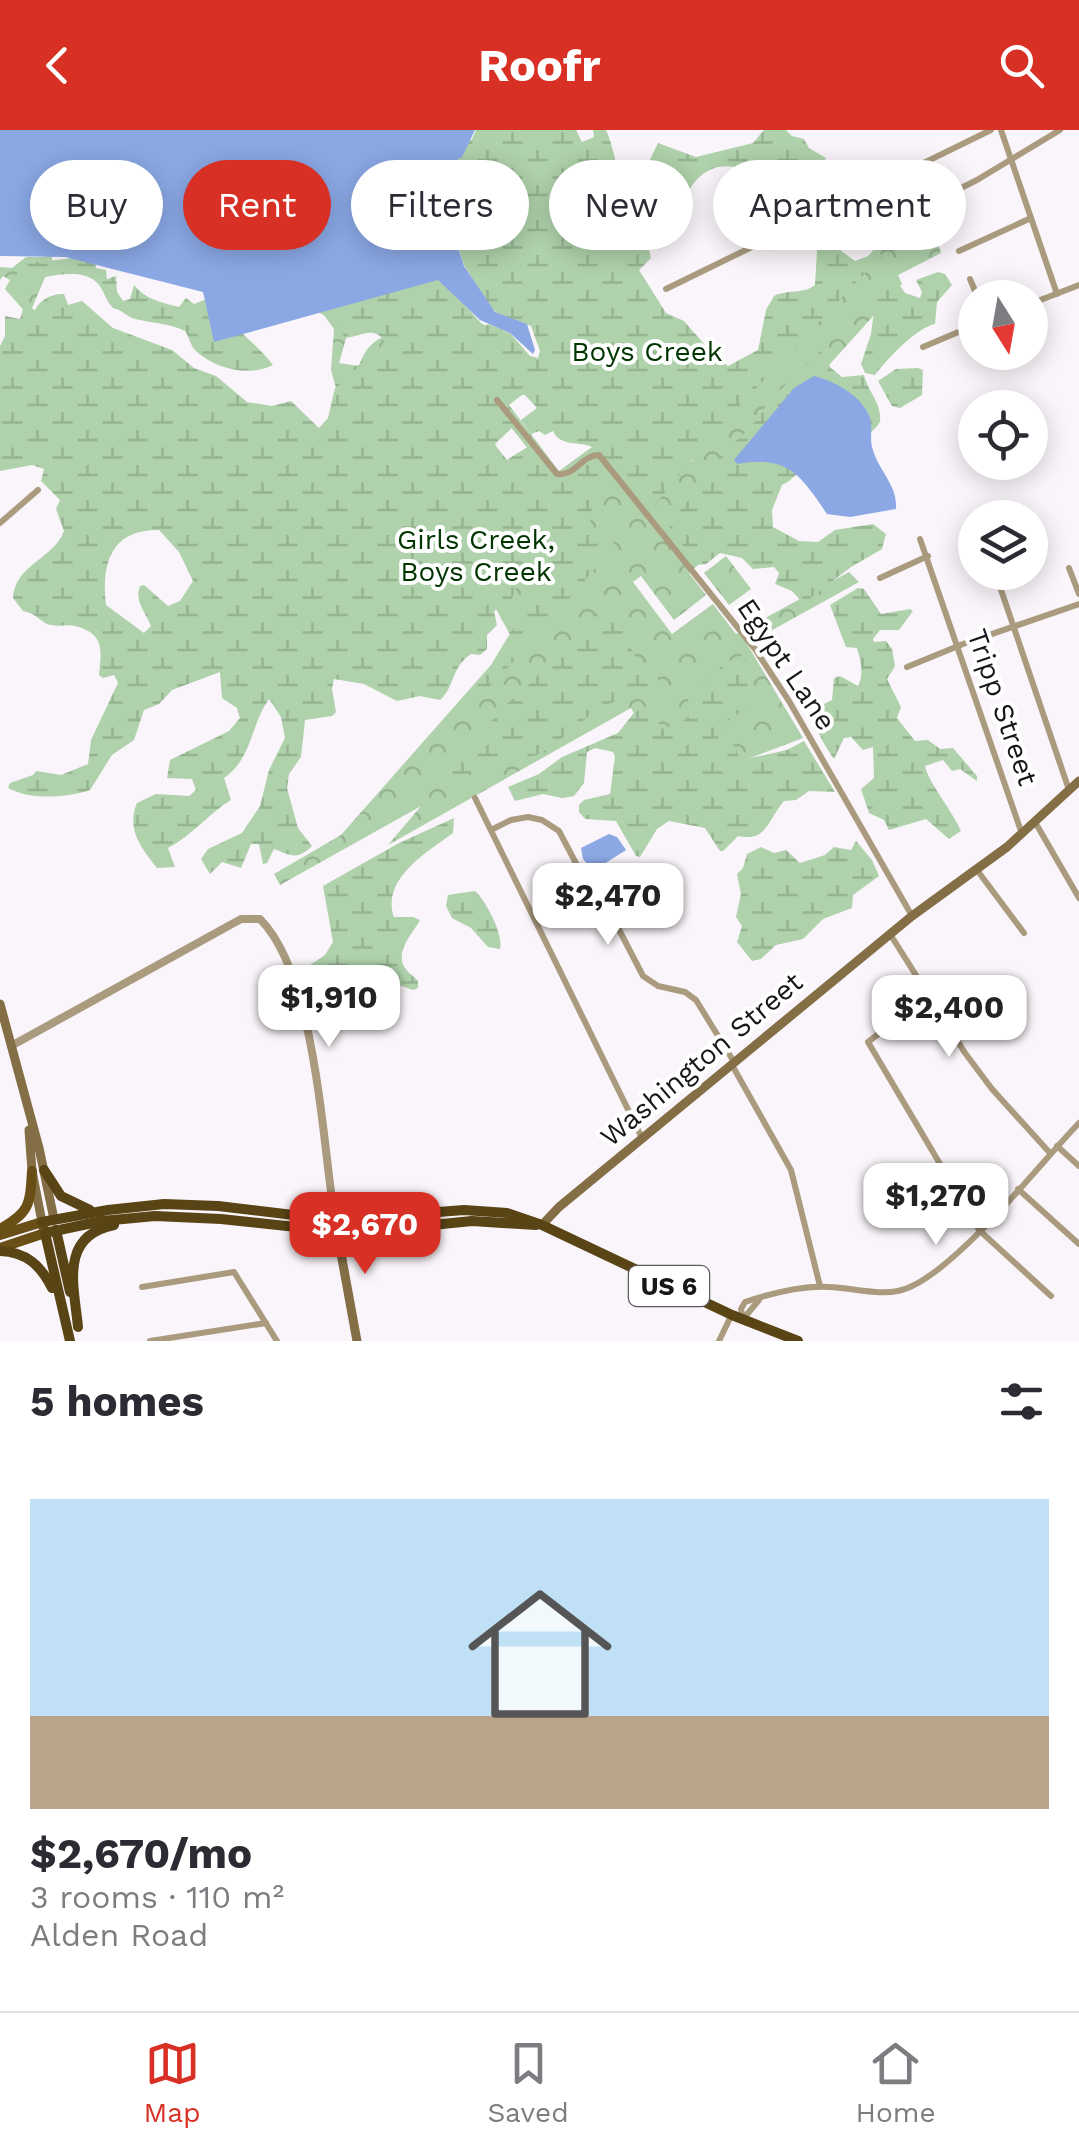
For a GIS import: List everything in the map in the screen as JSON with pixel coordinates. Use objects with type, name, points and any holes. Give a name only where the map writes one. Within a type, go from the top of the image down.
[{"type":"highway","points":[[38,1171],[66,1200],[96,1211]]},
{"type":"highway","name":"US 6","points":[[49,1226],[96,1211],[154,1204],[197,1205],[336,1226]]},
{"type":"highway","name":"US 6","points":[[49,1226],[155,1216],[336,1226],[475,1210],[514,1214],[798,1341]]},
{"type":"highway","points":[[78,1327],[74,1266],[82,1243],[90,1234],[106,1227],[155,1216]]},
{"type":"highway","points":[[49,1226],[60,1304],[70,1341]]},
{"type":"highway","points":[[49,1226],[83,1341]]},
{"type":"highway","points":[[0,1250],[20,1254],[37,1264],[60,1304]]},
{"type":"main road","name":"Washington Street","points":[[542,1225],[732,1063],[912,916],[1022,834],[1079,782]]},
{"type":"main road","points":[[0,1004],[30,1121],[49,1226]]},
{"type":"main road","points":[[0,1232],[28,1207],[38,1171]]},
{"type":"main road","name":"US 6","points":[[0,1232],[49,1226]]},
{"type":"main road","name":"US 6","points":[[0,1250],[49,1226]]},
{"type":"main road","points":[[336,1226],[356,1341]]},
{"type":"street","points":[[666,289],[991,130]]},
{"type":"street","points":[[1001,130],[1057,294]]},
{"type":"street","points":[[966,186],[1060,130]]},
{"type":"street","points":[[958,251],[1031,218]]},
{"type":"street","points":[[1048,297],[1079,285]]},
{"type":"street","points":[[923,346],[958,332]]},
{"type":"street","name":"Egypt Lane","points":[[497,400],[552,470],[564,474],[592,455],[599,455],[755,648],[912,916]]},
{"type":"street","points":[[0,524],[38,490]]},
{"type":"street","name":"Tripp Street","points":[[920,538],[1022,834]]},
{"type":"street","points":[[880,578],[928,556]]},
{"type":"street","points":[[1069,568],[1079,594]]},
{"type":"street","points":[[1001,590],[1069,790]]},
{"type":"street","points":[[907,667],[1079,604]]},
{"type":"street","points":[[475,798],[642,1138]]},
{"type":"street","points":[[491,830],[528,818],[542,820],[559,832],[579,868],[598,888],[643,976],[696,1000],[791,1170],[820,1286]]},
{"type":"street","points":[[1035,822],[1079,898]]},
{"type":"street","points":[[977,870],[1024,933]]},
{"type":"street","points":[[12,1046],[241,919],[256,918],[265,925],[284,960],[302,1005],[336,1226]]},
{"type":"street","points":[[890,934],[992,1090],[1050,1154]]},
{"type":"street","points":[[929,995],[868,1042],[979,1230],[1051,1296]]},
{"type":"street","points":[[720,1341],[745,1302],[820,1286],[876,1292],[903,1290],[945,1264],[1079,1123]]},
{"type":"street","points":[[1057,1146],[1079,1166]]},
{"type":"street","points":[[1018,1189],[1079,1244]]},
{"type":"street","points":[[142,1287],[234,1272],[277,1341]]},
{"type":"street","points":[[150,1341],[266,1323]]},
{"type":"green space","points":[[476,130],[576,130],[582,142],[594,137],[593,130],[606,130],[616,160],[549,160],[549,250],[649,250],[651,258],[639,270],[666,313],[684,321],[728,366],[758,350],[766,310],[774,296],[815,285],[817,250],[840,250],[855,261],[879,252],[882,255],[706,441],[654,506],[642,488],[634,491],[595,448],[561,440],[553,431],[531,434],[521,420],[537,408],[525,395],[503,407],[514,426],[494,445],[507,460],[529,446],[563,478],[588,462],[598,462],[603,479],[592,486],[592,532],[596,538],[607,535],[615,545],[535,639],[479,697],[474,688],[513,629],[542,597],[538,591],[516,588],[511,601],[494,611],[497,625],[487,635],[487,649],[465,659],[440,700],[420,696],[397,701],[364,684],[334,679],[336,712],[305,720],[301,757],[289,774],[287,788],[298,828],[312,846],[302,854],[274,849],[263,864],[259,844],[251,844],[241,868],[222,862],[210,874],[201,859],[208,849],[242,833],[260,806],[269,770],[285,738],[281,717],[269,699],[246,751],[224,778],[231,800],[168,848],[175,867],[157,868],[137,838],[133,821],[137,803],[156,794],[189,796],[196,790],[192,779],[167,778],[170,760],[229,731],[240,718],[237,708],[222,698],[220,672],[172,690],[159,704],[144,710],[134,740],[112,755],[90,790],[48,796],[8,788],[10,783],[36,771],[61,775],[88,764],[91,740],[118,683],[114,675],[99,675],[99,644],[92,634],[75,626],[47,624],[23,611],[13,598],[20,577],[59,541],[64,531],[56,509],[60,500],[41,481],[44,469],[32,465],[0,471],[0,346],[5,336],[5,316],[20,319],[23,309],[35,310],[47,298],[64,294],[68,305],[82,301],[113,328],[172,350],[194,368],[216,376],[247,402],[272,406],[291,401],[319,428],[328,418],[335,388],[341,384],[353,387],[357,366],[379,351],[384,341],[371,333],[345,338],[337,323],[320,313],[321,308],[416,276],[443,281],[482,324],[510,333],[530,356],[538,358],[540,351],[531,326],[498,314],[488,304],[459,250],[529,250],[529,160],[447,160],[472,139]],"holes":[[[159,530],[179,552],[193,581],[180,601],[168,606],[144,585],[140,586],[140,602],[151,626],[144,633],[106,605],[105,576],[113,552],[120,542],[143,531]]]},
{"type":"green space","points":[[764,130],[786,130],[826,158],[713,160],[713,169],[694,184],[693,160],[650,160],[658,143],[696,157],[753,143]]},
{"type":"green space","name":"Girls Creek, Boys Creek","points":[[873,250],[940,250],[941,253],[898,275],[902,284],[785,414],[682,544],[698,565],[689,573],[706,595],[674,620],[641,576],[633,582],[672,634],[713,604],[736,634],[849,572],[859,582],[747,644],[803,738],[677,786],[631,708],[388,845],[421,806],[280,885],[274,874],[341,835],[513,640],[492,602],[336,388],[331,370],[334,329],[324,315],[434,277],[445,282],[462,342],[488,324],[502,329],[537,364],[693,462],[685,452],[751,386]],"holes":[[[423,305],[436,326],[380,338],[364,354],[359,366],[339,363],[347,335]],[[541,380],[552,394],[536,407],[559,437],[575,425],[592,447],[559,471],[509,405]],[[499,412],[551,478],[515,471],[481,426]]]},
{"type":"green space","points":[[52,253],[32,308],[61,331],[50,340],[5,289],[10,280],[3,276],[0,280],[0,267],[12,268],[26,257]]},
{"type":"green space","points":[[83,257],[95,260],[96,268],[106,270],[107,279],[116,276],[117,292],[123,301],[130,299],[134,285],[149,297],[179,307],[186,298],[194,304],[204,300],[273,365],[244,371],[214,363],[195,350],[185,331],[135,319],[113,308],[98,284],[87,276],[66,274],[15,281],[14,277],[29,263]]},
{"type":"green space","points":[[938,272],[945,274],[952,285],[937,302],[935,324],[911,338],[875,375],[865,373],[861,364],[871,334],[876,296],[899,284],[905,293],[920,298],[922,292],[916,280]]},
{"type":"green space","points":[[820,351],[842,377],[864,375],[879,409],[880,422],[857,442],[805,468],[782,485],[772,510],[773,527],[799,541],[818,542],[835,530],[873,524],[886,534],[882,549],[801,601],[792,591],[775,584],[779,573],[774,567],[753,569],[742,558],[720,553],[706,564],[697,565],[668,525],[720,456]]},
{"type":"green space","points":[[896,369],[923,370],[922,395],[900,408],[892,406],[878,381]]},
{"type":"green space","points":[[726,556],[751,589],[729,605],[704,573]]},
{"type":"green space","points":[[858,588],[864,589],[881,614],[913,611],[899,630],[880,630],[873,639],[886,641],[892,649],[895,666],[887,679],[901,707],[897,718],[915,741],[928,740],[940,749],[953,748],[977,776],[977,781],[960,769],[952,771],[943,760],[925,766],[961,831],[949,839],[926,819],[889,830],[884,820],[869,813],[861,789],[874,778],[873,747],[863,750],[851,737],[844,738],[834,759],[819,734],[816,714],[818,707],[832,700],[834,678],[840,676],[858,686],[860,681],[857,648],[846,647],[830,605]]},
{"type":"green space","points":[[604,604],[614,607],[622,620],[634,620],[628,642],[643,672],[656,676],[660,683],[601,708],[532,757],[482,760],[465,778],[445,785],[447,774],[505,705],[522,692]]},
{"type":"green space","points":[[744,655],[750,678],[748,706],[724,725],[718,744],[735,746],[739,758],[746,759],[787,750],[804,741],[835,792],[809,791],[796,800],[784,801],[761,833],[738,836],[723,851],[705,828],[669,821],[657,829],[640,857],[616,821],[585,819],[579,812],[584,800],[610,794],[613,752],[595,748],[587,752],[584,783],[574,796],[543,794],[515,801],[508,787],[539,774],[562,757],[618,733],[633,714],[648,705],[662,729],[681,723],[692,713],[686,692]]},
{"type":"green space","points":[[454,818],[453,833],[420,857],[394,890],[394,917],[420,920],[402,955],[405,968],[418,981],[418,988],[396,984],[324,996],[310,965],[325,955],[333,942],[323,886],[399,843]]},
{"type":"green space","points":[[856,841],[879,876],[853,895],[852,908],[823,919],[803,939],[776,945],[761,959],[752,961],[737,942],[742,926],[736,917],[741,894],[737,874],[747,854],[761,847],[774,853],[786,850],[800,863],[825,855],[834,847],[851,850]]},
{"type":"green space","points":[[475,891],[493,918],[500,949],[488,947],[471,928],[452,918],[446,906],[448,895]]},
{"type":"water","points":[[0,130],[475,130],[462,157],[456,160],[351,160],[351,250],[459,250],[464,266],[495,312],[527,324],[535,350],[533,354],[510,333],[480,320],[438,280],[214,342],[203,292],[65,257],[0,256]]},
{"type":"water","points":[[814,376],[847,391],[866,410],[872,446],[894,493],[896,509],[850,517],[827,514],[791,471],[768,462],[737,464],[734,460],[794,388]]},
{"type":"water","points":[[609,834],[617,837],[626,850],[593,871],[583,859],[581,848]]},
{"type":"park label","name":"Boys Creek","points":[[647,351]]}]
